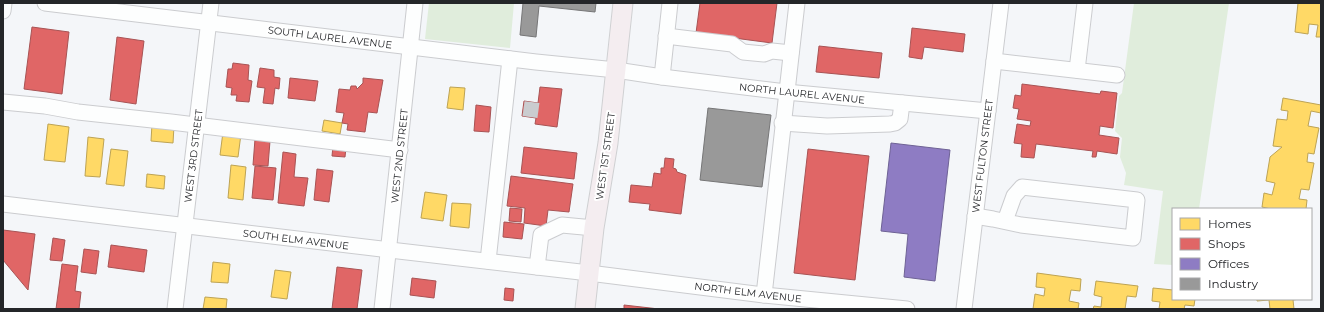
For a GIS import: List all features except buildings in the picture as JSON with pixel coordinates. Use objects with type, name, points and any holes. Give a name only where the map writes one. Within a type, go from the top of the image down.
[{"type":"main road","name":"WEST 1ST STREET","points":[[585,309],[594,228],[608,143],[623,3]]},
{"type":"street","points":[[3,11],[4,3]]},
{"type":"street","name":"SOUTH LAUREL AVENUE","points":[[45,3],[510,59],[616,70]]},
{"type":"street","name":"WEST 3RD STREET","points":[[175,309],[211,3]]},
{"type":"street","name":"WEST 2ND STREET","points":[[382,309],[390,250],[415,3]]},
{"type":"street","points":[[662,77],[670,3]]},
{"type":"street","points":[[764,294],[782,123],[797,3]]},
{"type":"street","name":"WEST FULTON STREET","points":[[964,309],[1001,3]]},
{"type":"street","points":[[1077,70],[1085,3]]},
{"type":"street","points":[[666,36],[732,44],[743,52],[764,54],[772,51],[791,54]]},
{"type":"street","points":[[488,261],[510,59]]},
{"type":"street","points":[[994,61],[1117,75]]},
{"type":"street","name":"NORTH LAUREL AVENUE","points":[[616,70],[786,92],[988,111]]},
{"type":"street","points":[[3,102],[400,150]]},
{"type":"street","points":[[782,123],[827,126],[890,124],[895,123],[900,119],[902,103]]},
{"type":"street","points":[[975,216],[1021,225],[1133,238],[1137,200],[1022,187],[1014,196],[1005,221]]},
{"type":"street","name":"SOUTH ELM AVENUE","points":[[3,204],[589,272]]},
{"type":"street","points":[[537,267],[541,235],[562,225],[594,228]]},
{"type":"street","name":"NORTH ELM AVENUE","points":[[589,272],[764,294],[907,309]]},
{"type":"green space","points":[[429,3],[514,3],[510,48],[425,39]]},
{"type":"green space","points":[[1134,3],[1229,3],[1199,208],[1172,208],[1172,265],[1154,264],[1163,191],[1124,185],[1126,173],[1120,157],[1122,138],[1115,131],[1119,96],[1122,93]]},
{"type":"tunnel","points":[[530,117],[532,102]]}]
